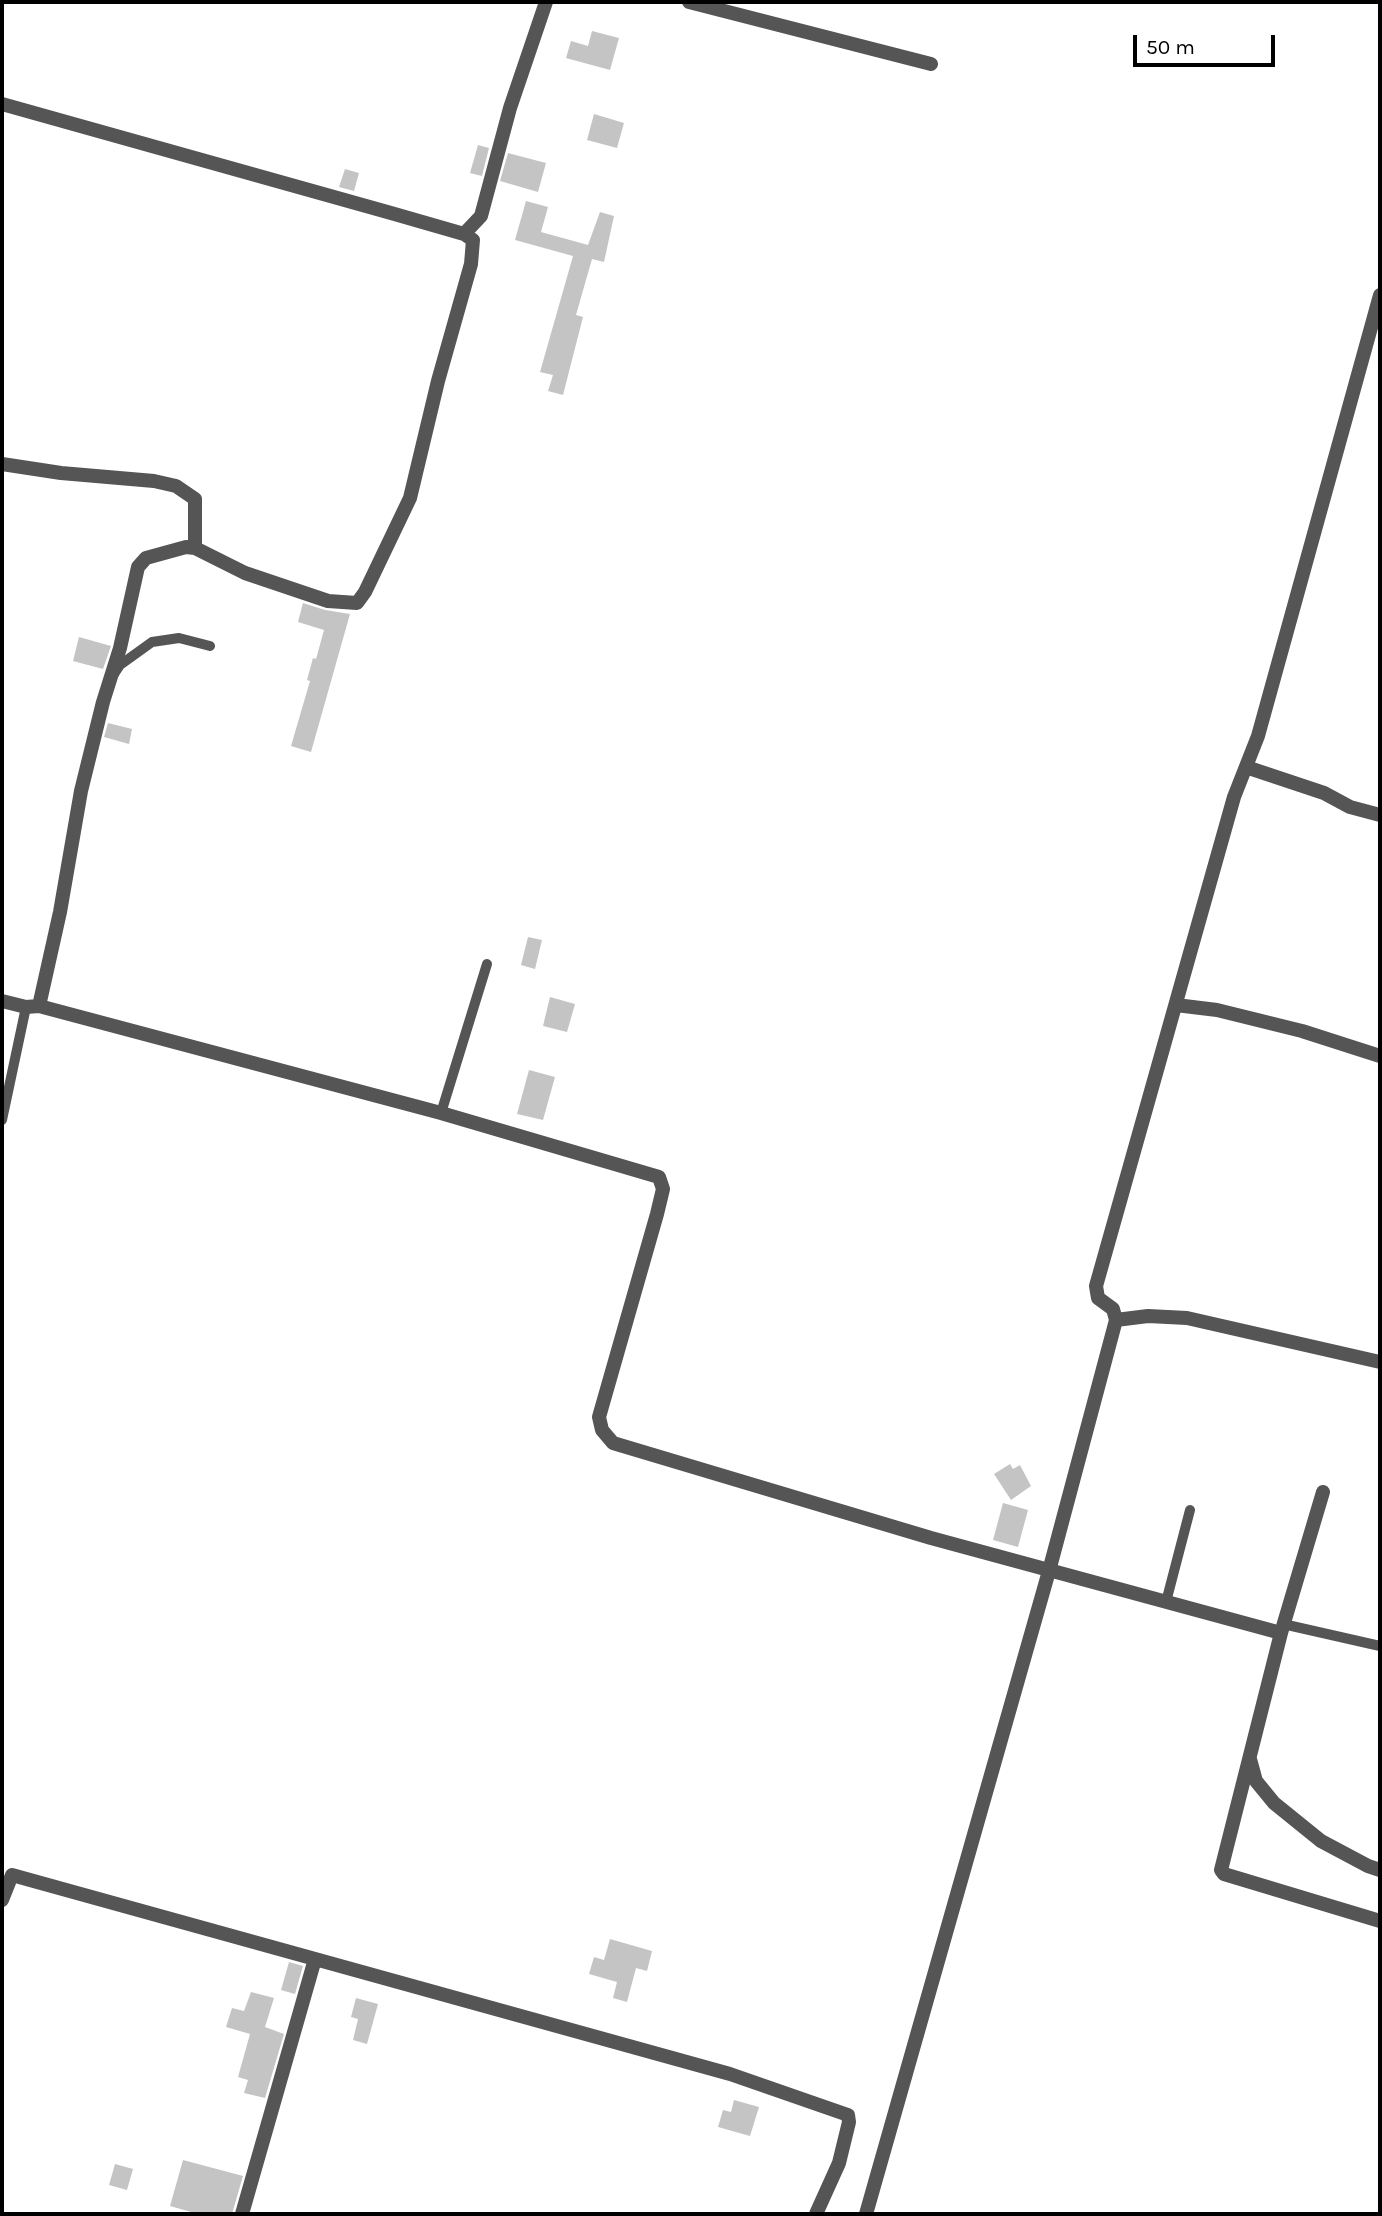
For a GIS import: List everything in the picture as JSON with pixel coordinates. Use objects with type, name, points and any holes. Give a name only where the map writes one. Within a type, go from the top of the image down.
[{"type":"street","points":[[464,234],[481,216],[510,108],[546,2]]},
{"type":"street","points":[[689,2],[931,64]]},
{"type":"street","points":[[2,104],[464,234],[473,240],[471,264],[438,381],[410,498],[365,592],[357,603],[328,601],[246,573],[195,548],[186,547],[146,558],[138,567],[120,648],[80,791],[60,912],[33,1006]]},
{"type":"street","points":[[1380,295],[1258,736],[1234,797],[1095,1292],[1115,1314],[1187,1318],[1380,1362]]},
{"type":"street","points":[[2,464],[176,485],[195,499],[195,548]]},
{"type":"street","points":[[1246,767],[1324,793],[1350,807],[1380,815]]},
{"type":"street","points":[[2,1001],[33,1006],[442,1113],[659,1177],[663,1189],[657,1214],[599,1417],[602,1430],[612,1443],[1049,1572],[1282,1628]]},
{"type":"street","points":[[1176,1005],[1217,1010],[1302,1031],[1380,1056]]},
{"type":"street","points":[[866,2214],[1049,1572],[1115,1314]]},
{"type":"street","points":[[1322,1492],[1282,1628],[1221,1873],[1380,1921]]},
{"type":"street","points":[[1249,1758],[1256,1781],[1274,1803],[1321,1841],[1380,1870]]},
{"type":"street","points":[[2,1900],[12,1875],[730,2074],[848,2115],[849,2122],[839,2164],[816,2214]]},
{"type":"street","points":[[242,2214],[315,1959]]},
{"type":"lane","points":[[110,679],[120,665],[152,642],[179,638],[211,646]]},
{"type":"lane","points":[[442,1113],[487,964]]},
{"type":"lane","points":[[2,1120],[33,1006]]},
{"type":"lane","points":[[1166,1602],[1190,1510]]},
{"type":"lane","points":[[1282,1628],[1380,1646]]},
{"type":"building","points":[[592,31],[619,38],[610,70],[566,58],[571,41],[588,46]]},
{"type":"building","points":[[594,114],[624,123],[617,148],[587,140]]},
{"type":"building","points":[[478,145],[489,148],[482,176],[470,173]]},
{"type":"building","points":[[508,153],[546,163],[538,192],[500,181]]},
{"type":"building","points":[[345,169],[359,173],[354,191],[339,187]]},
{"type":"building","points":[[526,201],[548,207],[541,232],[588,245],[600,212],[614,216],[604,262],[592,259],[576,315],[583,317],[563,395],[548,391],[553,375],[540,372],[573,256],[515,240]]},
{"type":"building","points":[[303,603],[350,614],[311,752],[291,746],[310,681],[307,680],[313,658],[316,659],[324,630],[298,622]]},
{"type":"building","points":[[79,637],[111,646],[103,669],[73,661]]},
{"type":"building","points":[[108,723],[132,729],[129,744],[104,737]]},
{"type":"building","points":[[528,937],[542,940],[535,969],[521,965]]},
{"type":"building","points":[[550,997],[575,1004],[567,1032],[543,1026]]},
{"type":"building","points":[[529,1070],[555,1077],[543,1120],[517,1114]]},
{"type":"building","points":[[1010,1464],[1013,1469],[1020,1465],[1031,1486],[1011,1500],[994,1474]]},
{"type":"building","points":[[1003,1503],[1028,1510],[1018,1547],[993,1540]]},
{"type":"building","points":[[610,1939],[652,1951],[647,1971],[636,1968],[627,2002],[613,1998],[617,1982],[589,1974],[594,1957],[604,1960]]},
{"type":"building","points":[[289,1962],[303,1966],[295,1994],[281,1990]]},
{"type":"building","points":[[251,1992],[274,1998],[265,2027],[284,2034],[265,2098],[244,2093],[248,2080],[238,2077],[250,2034],[226,2027],[232,2008],[244,2011]]},
{"type":"building","points":[[356,1998],[378,2004],[367,2044],[353,2040],[358,2019],[351,2017]]},
{"type":"building","points":[[734,2100],[759,2107],[750,2136],[718,2127],[723,2110],[731,2112]]},
{"type":"building","points":[[183,2160],[243,2176],[232,2214],[198,2214],[170,2206]]},
{"type":"building","points":[[115,2164],[133,2169],[127,2190],[109,2185]]}]
